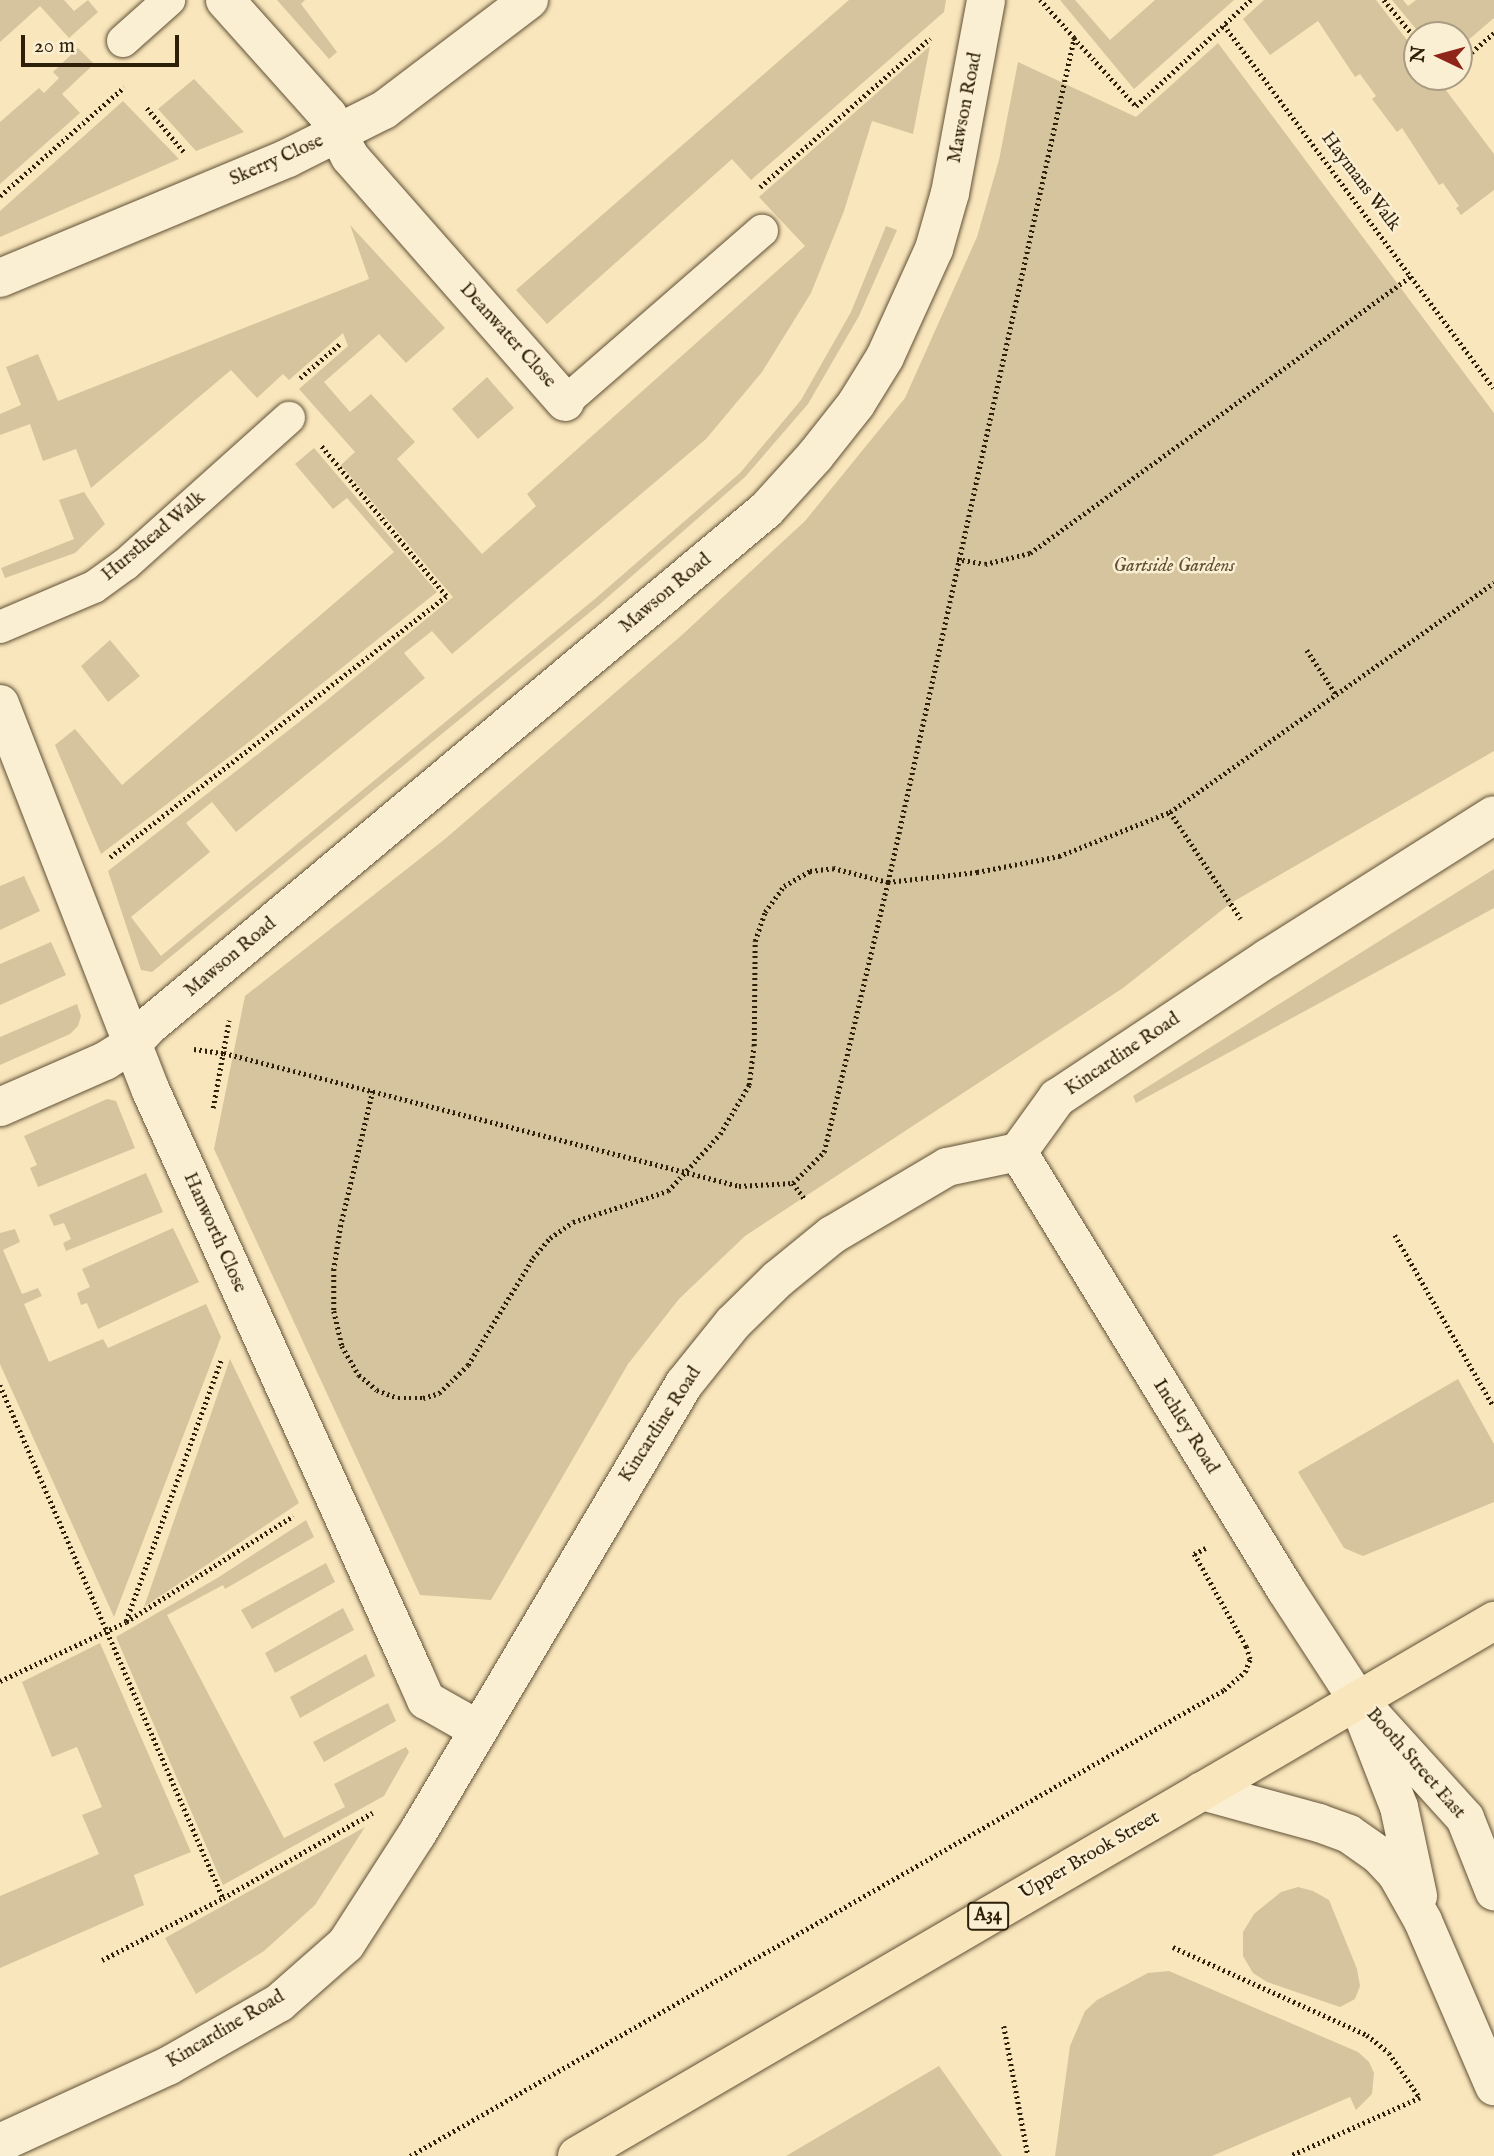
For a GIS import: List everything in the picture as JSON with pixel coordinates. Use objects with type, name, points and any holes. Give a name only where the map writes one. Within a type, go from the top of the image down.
[{"type":"highway","name":"Upper Brook Street","points":[[577,2156],[1494,1621]]},
{"type":"street","name":"Deanwater Close","points":[[225,0],[318,104],[339,133],[350,157],[565,402]]},
{"type":"street","name":"Skerry Close","points":[[0,278],[268,167],[384,110],[528,0]]},
{"type":"street","name":"Mawson Road","points":[[0,1107],[105,1061],[132,1044],[150,1025],[766,510],[815,456],[856,404],[884,356],[933,249],[950,193],[986,0]]},
{"type":"street","name":"Hanworth Close","points":[[0,704],[132,1044],[257,1330],[426,1700],[477,1729]]},
{"type":"street","name":"Kincardine Road","points":[[0,2143],[168,2066],[279,2003],[346,1944],[417,1834],[684,1384],[733,1323],[778,1279],[832,1235],[947,1167],[1018,1152],[1058,1098],[1268,958],[1494,815]]},
{"type":"street","name":"Inchley Road","points":[[1018,1152],[1286,1590],[1357,1699]]},
{"type":"street","name":"Booth Street East","points":[[1357,1699],[1465,1818],[1494,1891]]},
{"type":"street","name":"Booth Street East","points":[[1357,1699],[1399,1807],[1423,1921]]},
{"type":"street","name":"Booth Street East","points":[[1202,1791],[1349,1834],[1378,1854],[1396,1873],[1423,1921],[1494,2086]]},
{"type":"lane","points":[[123,41],[169,0]]},
{"type":"lane","name":"Deanwater Close","points":[[565,402],[762,231]]},
{"type":"lane","name":"Hursthead Walk","points":[[0,627],[94,587],[127,564],[289,403]]},
{"type":"path","points":[[1040,0],[1136,106],[1251,0]]},
{"type":"path","points":[[1384,0],[1403,23]]},
{"type":"path","name":"Haymans Walk","points":[[1224,25],[1494,388]]},
{"type":"path","points":[[754,192],[938,31]]},
{"type":"path","points":[[1473,52],[1494,33]]},
{"type":"path","points":[[185,1048],[224,1053],[739,1186],[793,1182],[824,1152],[888,882],[957,559],[1074,38]]},
{"type":"path","points":[[0,196],[124,87]]},
{"type":"path","points":[[147,108],[191,161]]},
{"type":"path","points":[[957,559],[985,564],[1030,553],[1412,275]]},
{"type":"path","points":[[289,403],[341,343]]},
{"type":"path","points":[[106,861],[446,596],[320,445]]},
{"type":"path","points":[[373,1091],[341,1225],[334,1269],[334,1311],[342,1346],[359,1375],[377,1390],[398,1398],[423,1398],[439,1393],[468,1365],[533,1258],[550,1237],[573,1222],[668,1191],[720,1134],[749,1085],[754,1046],[755,941],[765,912],[784,886],[810,871],[833,868],[888,882],[977,872],[1059,856],[1170,812],[1338,696],[1494,583]]},
{"type":"path","points":[[1307,650],[1338,696]]},
{"type":"path","points":[[1170,812],[1268,958]]},
{"type":"path","points":[[212,1112],[230,1017]]},
{"type":"path","points":[[793,1182],[832,1235]]},
{"type":"path","points":[[1395,1235],[1494,1408]]},
{"type":"path","points":[[125,1622],[225,1349]]},
{"type":"path","points":[[0,1385],[223,1898]]},
{"type":"path","points":[[0,1681],[125,1622],[297,1514]]},
{"type":"path","points":[[410,2156],[1224,1690],[1245,1672],[1250,1659],[1246,1647],[1194,1554]]},
{"type":"path","points":[[102,1960],[223,1898],[384,1806]]},
{"type":"path","points":[[1173,1947],[1367,2035],[1389,2053],[1420,2098],[1291,2156]]},
{"type":"path","points":[[1004,2026],[1028,2156]]},
{"type":"green space","points":[[0,0],[64,0],[74,11],[88,0],[98,12],[69,38],[40,6],[0,42]]},
{"type":"green space","points":[[277,0],[305,0],[301,4],[337,52],[329,59]]},
{"type":"green space","points":[[849,0],[946,0],[944,12],[751,180],[732,159],[547,324],[516,290]]},
{"type":"green space","points":[[1060,0],[1075,0],[1110,40],[1155,0],[1234,0],[1134,89]]},
{"type":"green space","points":[[1264,0],[1376,0],[1403,35],[1403,91],[1447,91],[1494,154],[1494,190],[1461,215],[1456,208],[1459,206],[1443,183],[1439,185],[1402,128],[1397,132],[1372,99],[1376,96],[1360,74],[1355,77],[1318,21],[1270,55],[1243,19]]},
{"type":"green space","points":[[1392,0],[1403,0],[1408,6],[1416,0],[1494,0],[1494,18],[1473,36],[1473,21],[1409,21]]},
{"type":"green space","name":"Gartside Gardens","points":[[1218,43],[1494,413],[1494,751],[1231,903],[1123,988],[745,1236],[679,1299],[628,1364],[491,1600],[420,1595],[214,1149],[245,996],[445,839],[682,635],[805,521],[905,398],[977,237],[999,160],[1018,62],[1136,117]]},
{"type":"green space","points":[[930,46],[913,134],[872,121],[844,211],[811,293],[762,372],[706,439],[452,654],[432,631],[404,653],[425,678],[236,832],[212,802],[186,823],[210,852],[131,917],[161,956],[596,598],[740,473],[801,400],[851,312],[886,226],[897,230],[859,316],[808,404],[745,477],[600,604],[152,972],[141,970],[108,871],[326,701],[453,597],[341,465],[355,452],[299,389],[348,346],[343,333],[289,380],[283,374],[257,398],[231,370],[91,488],[76,449],[43,461],[30,424],[0,435],[0,414],[21,405],[6,367],[38,354],[58,401],[369,279],[350,225],[445,328],[406,363],[379,334],[324,382],[350,412],[371,394],[415,442],[397,459],[482,554],[536,506],[527,494],[805,246],[759,197]]},
{"type":"green space","points":[[78,48],[94,64],[62,94],[80,113],[0,184],[0,122],[39,88],[44,93],[59,78],[53,72]]},
{"type":"green space","points":[[194,79],[244,132],[196,151],[158,109]]},
{"type":"green space","points":[[123,101],[179,159],[0,237],[0,211]]},
{"type":"green space","points":[[487,377],[514,408],[478,439],[452,409]]},
{"type":"green space","points":[[314,448],[437,592],[245,745],[101,854],[55,745],[75,729],[122,785],[394,552],[347,498],[333,509],[295,464]]},
{"type":"green space","points":[[84,492],[105,524],[75,553],[5,578],[1,568],[74,539],[59,500]]},
{"type":"green space","points":[[110,640],[140,676],[108,702],[81,666]]},
{"type":"green space","points":[[1494,869],[1494,908],[1136,1103],[1133,1096]]},
{"type":"green space","points":[[24,876],[40,911],[0,930],[0,886]]},
{"type":"green space","points":[[51,942],[66,975],[0,1005],[0,964]]},
{"type":"green space","points":[[77,1004],[81,1016],[78,1026],[70,1034],[0,1065],[0,1037]]},
{"type":"green space","points":[[107,1099],[116,1101],[135,1148],[38,1187],[30,1168],[37,1165],[24,1136]]},
{"type":"green space","points":[[146,1173],[163,1212],[66,1251],[63,1243],[71,1239],[64,1223],[54,1226],[49,1215]]},
{"type":"green space","points":[[173,1228],[199,1282],[98,1329],[87,1303],[81,1305],[77,1293],[90,1287],[82,1269]]},
{"type":"green space","points":[[15,1229],[20,1242],[3,1250],[22,1294],[38,1288],[42,1296],[24,1304],[49,1362],[103,1339],[108,1348],[206,1304],[221,1337],[114,1617],[0,1364],[0,1233]]},
{"type":"green space","points":[[230,1359],[299,1503],[144,1607]]},
{"type":"green space","points":[[1458,1379],[1494,1444],[1494,1502],[1363,1556],[1344,1548],[1298,1472]]},
{"type":"green space","points":[[306,1520],[314,1537],[225,1589],[223,1585],[167,1615],[284,1838],[345,1807],[334,1784],[406,1747],[409,1752],[384,1796],[223,1885],[116,1637],[219,1577]]},
{"type":"green space","points":[[326,1563],[335,1582],[252,1629],[241,1610]]},
{"type":"green space","points":[[343,1608],[354,1630],[275,1673],[265,1653]]},
{"type":"green space","points":[[100,1643],[191,1852],[134,1875],[144,1905],[0,1968],[0,1896],[99,1854],[82,1815],[102,1807],[77,1747],[52,1757],[22,1682]]},
{"type":"green space","points":[[366,1654],[375,1676],[300,1718],[290,1697]]},
{"type":"green space","points":[[388,1703],[396,1721],[324,1762],[313,1742]]},
{"type":"green space","points":[[365,1827],[315,1905],[264,1951],[196,1994],[165,1938]]},
{"type":"green space","points":[[1298,1887],[1313,1891],[1329,1900],[1357,1969],[1360,1986],[1355,1999],[1340,2007],[1267,1982],[1253,1973],[1243,1956],[1243,1932],[1254,1914],[1281,1892]]},
{"type":"green space","points":[[1169,1971],[1358,2052],[1369,2062],[1374,2073],[1372,2094],[1356,2110],[1350,2097],[1212,2156],[1055,2156],[1070,2046],[1085,2011],[1097,2000],[1148,1973]]},
{"type":"green space","points":[[939,2066],[1002,2156],[786,2156]]}]
